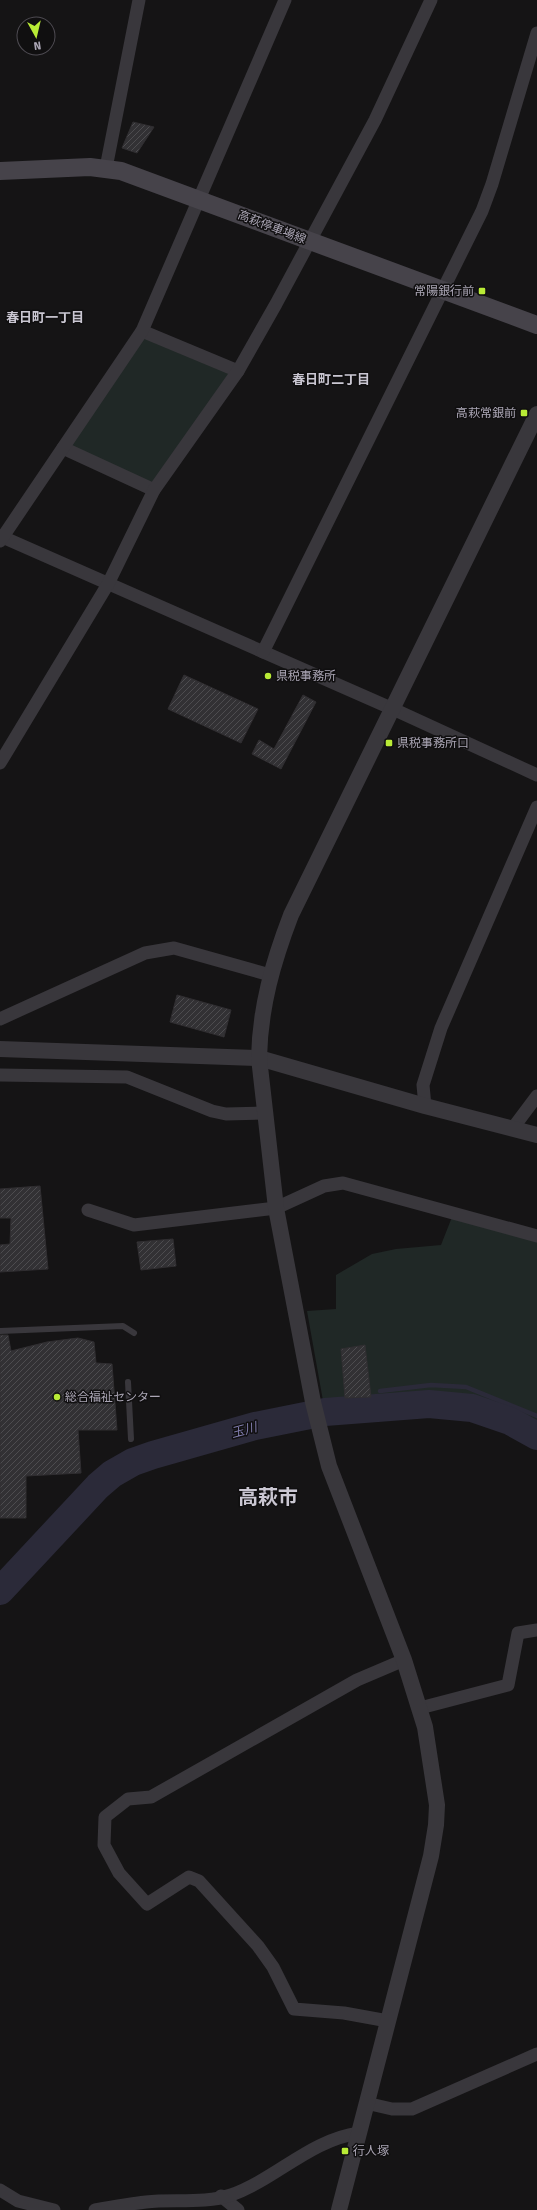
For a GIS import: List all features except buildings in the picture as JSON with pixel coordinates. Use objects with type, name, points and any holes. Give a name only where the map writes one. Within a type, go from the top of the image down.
[{"type":"main road","name":"高萩停車場線","points":[[0,171],[106,168],[121,171],[198,198],[311,242],[537,325]]},
{"type":"street","points":[[106,168],[139,0]]},
{"type":"street","points":[[285,0],[198,198],[142,331],[1,538],[393,709],[537,775]]},
{"type":"street","points":[[0,763],[108,584],[154,490],[238,371],[311,242],[375,120],[431,0]]},
{"type":"street","points":[[263,652],[482,211],[492,184],[537,33]]},
{"type":"street","points":[[142,331],[238,371]]},
{"type":"street","points":[[339,2210],[431,1856],[436,1825],[437,1804],[430,1756],[420,1708],[404,1660],[329,1466],[313,1402],[276,1208],[259,1058],[263,1007],[270,975],[291,915],[537,414]]},
{"type":"street","points":[[63,448],[154,490]]},
{"type":"street","points":[[425,1106],[422,1085],[441,1028],[537,807]]},
{"type":"street","points":[[0,1018],[145,952],[163,948],[174,948],[270,975]]},
{"type":"street","points":[[0,1049],[259,1058],[425,1106],[537,1135]]},
{"type":"street","points":[[0,1075],[127,1077],[212,1111],[226,1114],[265,1113]]},
{"type":"street","points":[[513,1128],[537,1096]]},
{"type":"street","points":[[88,1210],[134,1225],[276,1208],[324,1186],[343,1183],[537,1236]]},
{"type":"street","points":[[420,1708],[508,1685],[518,1633],[537,1630]]},
{"type":"street","points":[[388,2021],[344,2013],[294,2009],[273,1967],[258,1946],[199,1881],[189,1877],[147,1904],[119,1873],[104,1845],[105,1817],[128,1800],[151,1797],[357,1680],[404,1660]]},
{"type":"street","points":[[366,2103],[392,2109],[412,2109],[537,2054]]},
{"type":"street","points":[[95,2210],[146,2202],[229,2195],[258,2183],[306,2152],[345,2135],[359,2133]]},
{"type":"street","points":[[0,2190],[5,2191],[18,2202],[54,2210]]},
{"type":"street","points":[[221,2196],[238,2210]]},
{"type":"lane","points":[[0,1331],[123,1326],[134,1333]]},
{"type":"lane","points":[[128,1382],[131,1439]]},
{"type":"shaded area","points":[[142,331],[238,371],[154,490],[63,448]]},
{"type":"shaded area","points":[[452,1217],[537,1240],[537,1433],[490,1414],[458,1406],[325,1412],[307,1311],[336,1309],[336,1275],[372,1254],[396,1249],[441,1245]]},
{"type":"water","points":[[48,1535],[55,1540],[0,1596],[0,1586]]},
{"type":"waterway","points":[[380,1391],[431,1385],[466,1387],[537,1416]]},
{"type":"waterway","name":"玉川","points":[[0,1591],[98,1486],[112,1474],[133,1462],[153,1455],[255,1426],[325,1412],[429,1404],[472,1408],[510,1421],[537,1436]]},
{"type":"place","name":"常陽銀行前","points":[[482,291]]},
{"type":"place","name":"高萩常銀前","points":[[524,413]]},
{"type":"place","name":"県税事務所","points":[[268,676]]},
{"type":"place","name":"県税事務所口","points":[[389,743]]},
{"type":"place","name":"総合福祉センター","points":[[57,1397]]},
{"type":"place","name":"行人塚","points":[[345,2151]]},
{"type":"district","name":"春日町一丁目","points":[[45,317]]},
{"type":"district","name":"春日町二丁目","points":[[331,379]]},
{"type":"district","name":"高萩市","points":[[268,1497]]}]
